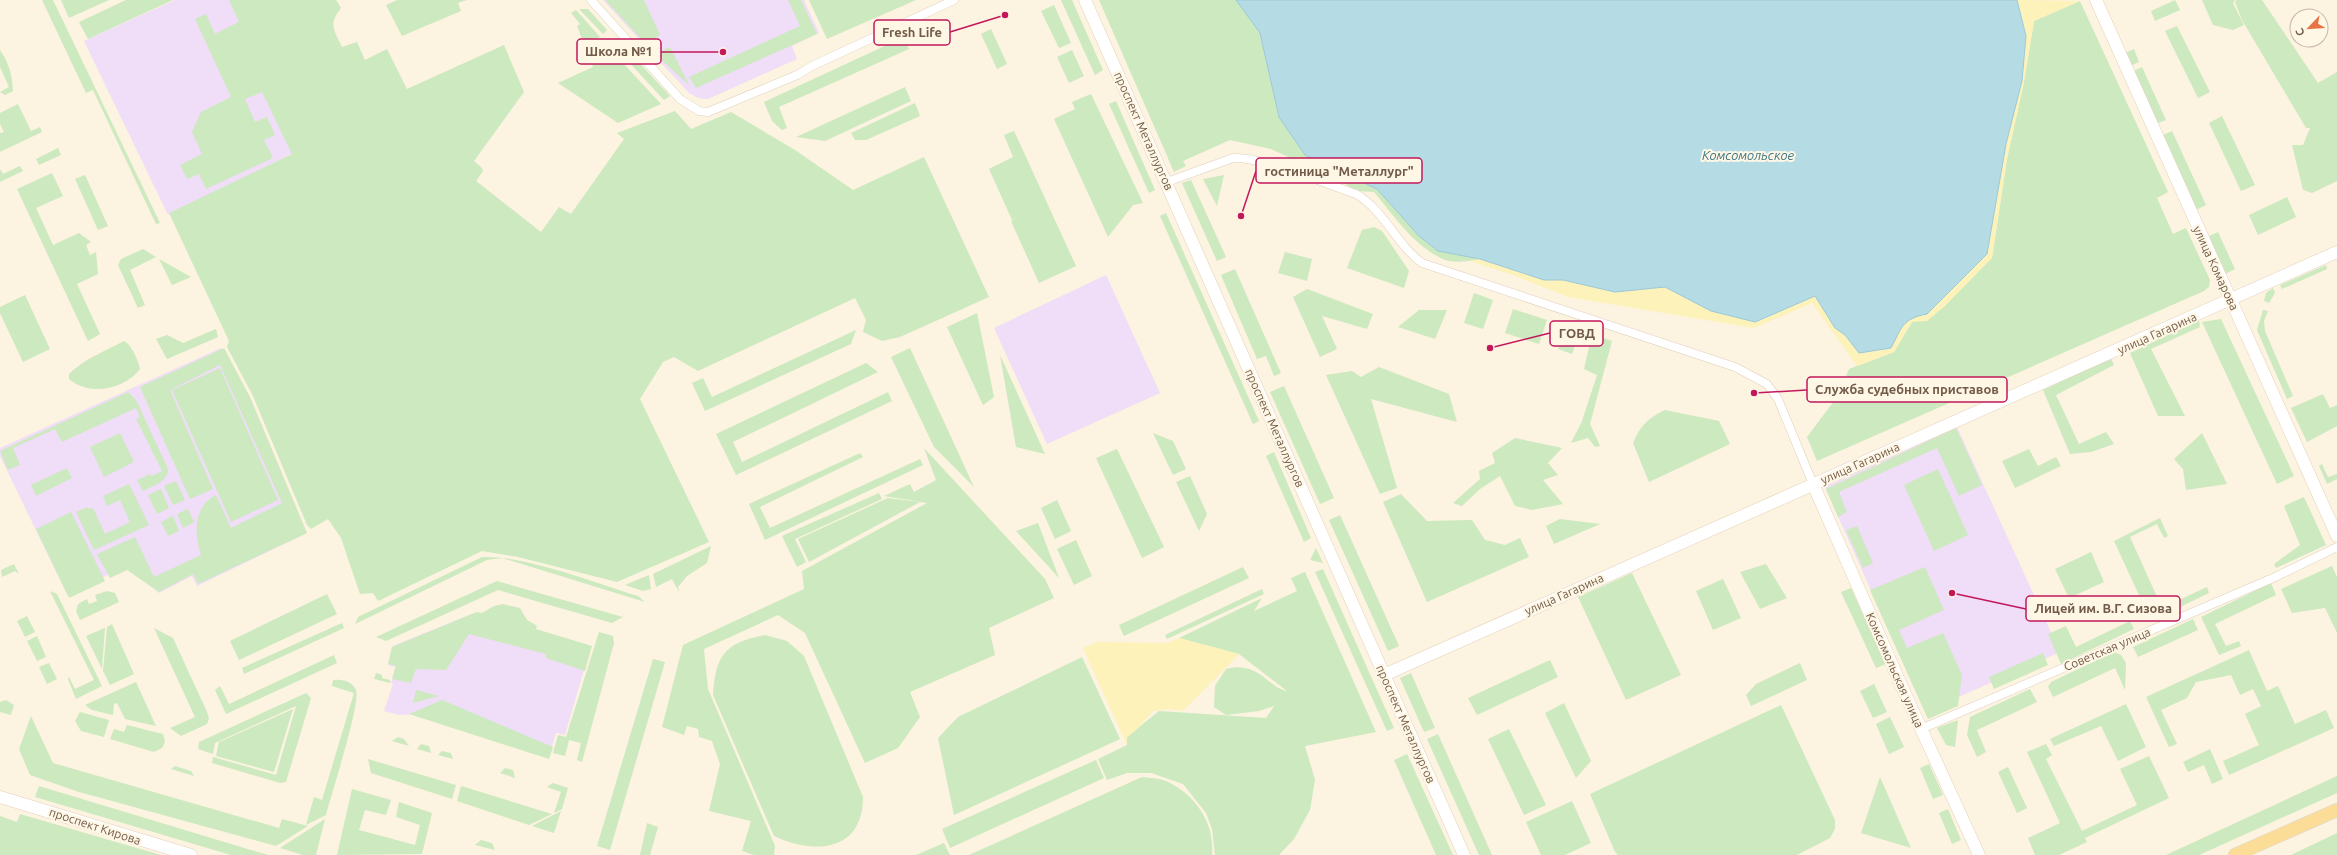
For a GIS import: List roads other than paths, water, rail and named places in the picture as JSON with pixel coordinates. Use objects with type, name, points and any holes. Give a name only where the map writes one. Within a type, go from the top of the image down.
[{"type":"main road","name":"проспект Металлургов","points":[[1085,0],[1167,182],[1464,855]]},
{"type":"main road","name":"улица Комарова","points":[[2096,0],[2337,536]]},
{"type":"main road","name":"улица Гагарина","points":[[1384,675],[2337,252]]},
{"type":"main road","name":"Комсомольская улица","points":[[1813,484],[1921,729],[1979,855]]},
{"type":"main road","name":"проспект Кирова","points":[[0,797],[191,855]]},
{"type":"main road","points":[[2235,855],[2337,810]]},
{"type":"street","points":[[591,0],[680,99],[703,112],[717,110],[797,75],[812,66],[954,0]]},
{"type":"street","points":[[1167,182],[1233,158],[1243,158],[1260,162],[1356,194],[1369,201],[1406,250],[1422,264],[1735,367],[1767,384],[1778,399],[1813,484]]},
{"type":"street","name":"Советская улица","points":[[1921,729],[2273,578],[2337,548]]},
{"type":"water","name":"Комсомольское","points":[[1236,0],[2017,0],[2026,36],[2022,81],[2006,144],[1987,254],[1927,314],[1918,316],[1903,325],[1891,348],[1859,353],[1845,335],[1835,328],[1815,296],[1755,322],[1711,311],[1665,287],[1615,292],[1563,280],[1544,280],[1480,259],[1438,251],[1419,236],[1377,189],[1305,155],[1279,117],[1260,33]]},
{"type":"place","name":"Fresh Life","points":[[1005,15]]},
{"type":"place","name":"Школа №1","points":[[723,52]]},
{"type":"place","name":"гостиница \"Металлург\"","points":[[1241,216]]},
{"type":"place","name":"ГОВД","points":[[1490,348]]},
{"type":"place","name":"Служба судебных приставов","points":[[1754,393]]},
{"type":"place","name":"Лицей им. В.Г. Сизова","points":[[1952,593]]}]
